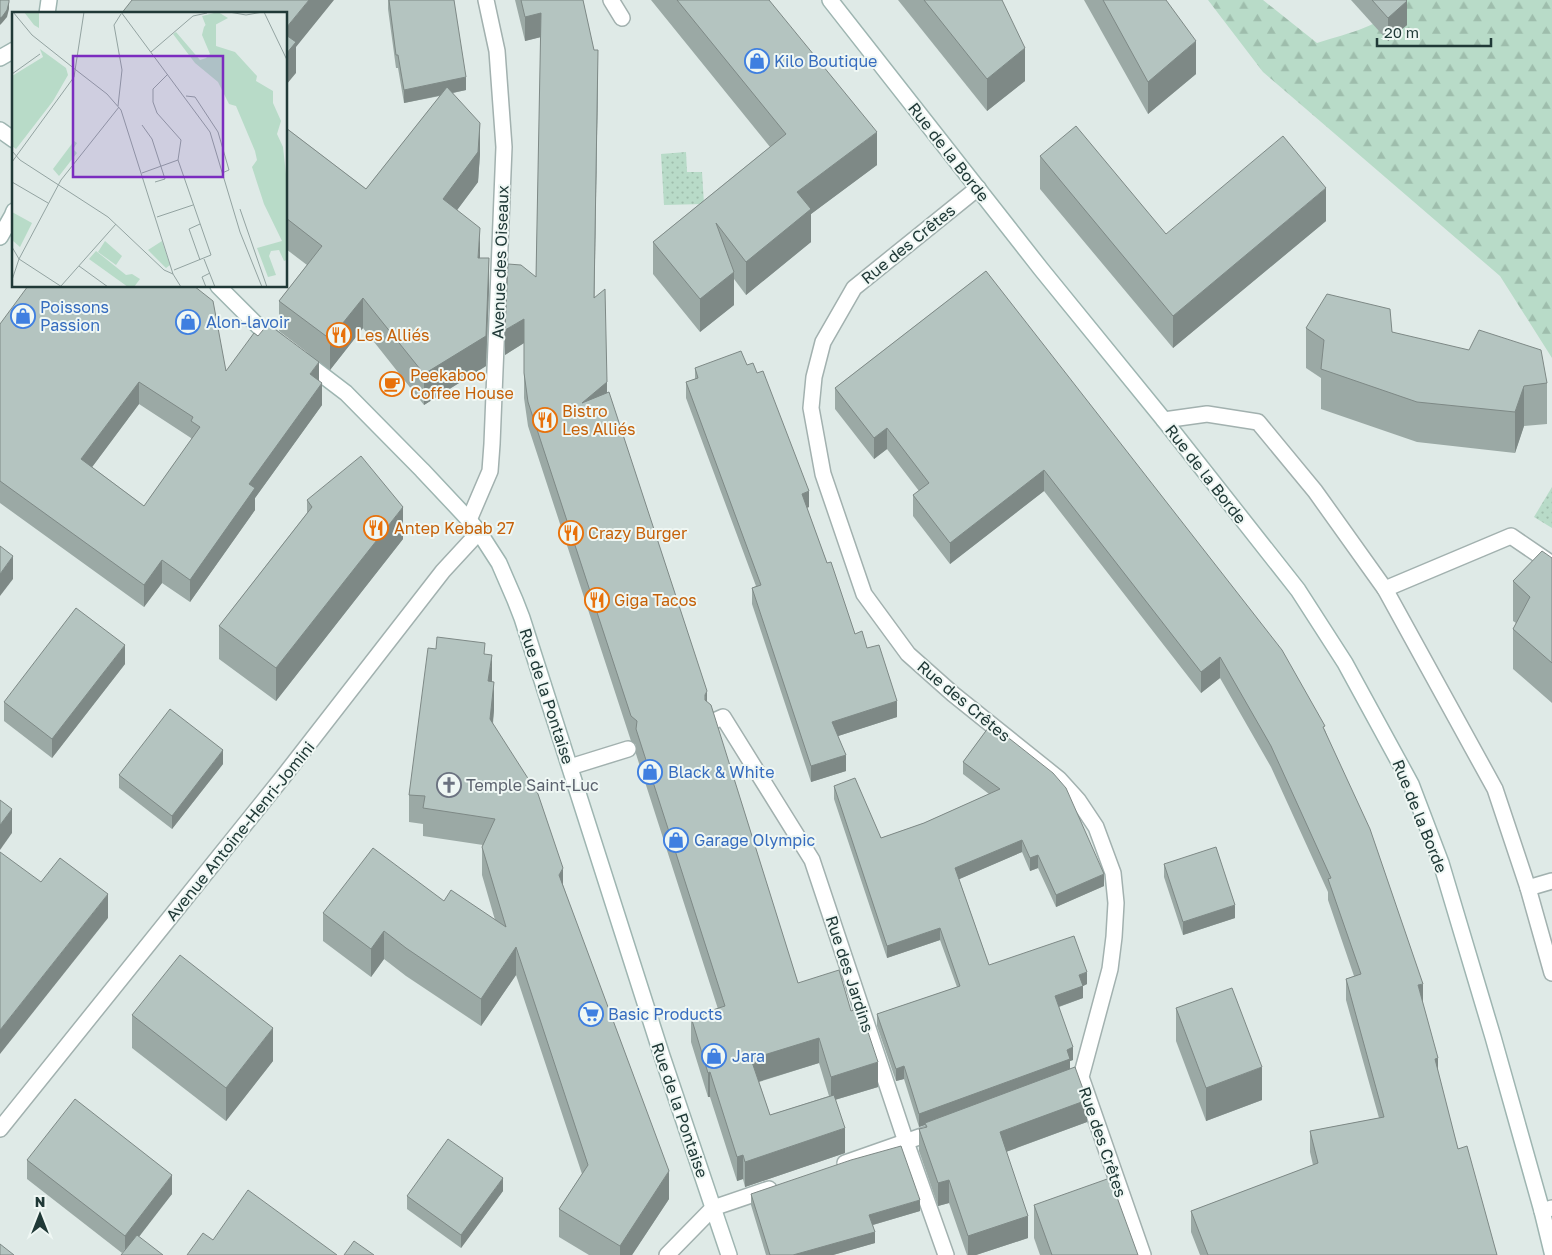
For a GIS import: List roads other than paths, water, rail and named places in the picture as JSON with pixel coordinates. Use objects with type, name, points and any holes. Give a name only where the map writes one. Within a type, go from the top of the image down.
[{"type":"street","name":"Avenue des Oiseaux","points":[[469,520],[490,471],[504,147],[497,51],[486,0]]},
{"type":"street","points":[[611,0],[622,18]]},
{"type":"street","name":"Rue de la Borde","points":[[830,0],[1041,269],[1164,420],[1298,590],[1345,663],[1410,784],[1441,863],[1547,1209],[1552,1252]]},
{"type":"street","points":[[0,58],[12,51]]},
{"type":"street","points":[[0,130],[12,139]]},
{"type":"street","name":"Rue des Crêtes","points":[[978,188],[854,288],[822,342],[814,377],[811,408],[823,474],[864,594],[908,654],[953,694],[1059,779],[1078,800],[1096,827],[1114,873],[1116,903],[1114,937],[1110,969],[1076,1079],[1143,1255]]},
{"type":"street","points":[[0,237],[12,216]]},
{"type":"street","name":"Rue de la Pontaise","points":[[220,288],[263,331],[346,393],[469,520],[499,563],[515,600],[728,1255]]},
{"type":"street","name":"Rue de la Borde","points":[[1164,420],[1207,414],[1258,422],[1315,491],[1385,589],[1495,790],[1528,888],[1552,973]]},
{"type":"street","name":"Avenue Antoine-Henri-Jomini","points":[[0,1129],[283,778],[443,571],[479,532]]},
{"type":"street","points":[[1385,589],[1511,536],[1552,564]]},
{"type":"street","name":"Rue des Jardins","points":[[714,721],[723,717],[812,860],[906,1142],[946,1255]]},
{"type":"street","points":[[570,767],[628,749]]},
{"type":"street","points":[[1528,888],[1552,882]]},
{"type":"street","points":[[832,1167],[952,1124]]},
{"type":"street","points":[[667,1255],[713,1208],[786,1183]]},
{"type":"place","name":"Kilo Boutique","points":[[757,61]]},
{"type":"place","name":"Poissons Passion","points":[[23,316]]},
{"type":"place","name":"Alon-lavoir","points":[[188,322]]},
{"type":"place","name":"Les Alliés","points":[[339,335]]},
{"type":"place","name":"Peekaboo Coffee House","points":[[392,384]]},
{"type":"place","name":"Bistro Les Alliés","points":[[545,420]]},
{"type":"place","name":"Antep Kebab 27","points":[[376,528]]},
{"type":"place","name":"Crazy Burger","points":[[571,533]]},
{"type":"place","name":"Giga Tacos","points":[[597,600]]},
{"type":"place","name":"Black & White","points":[[650,772]]},
{"type":"place","name":"Temple Saint-Luc","points":[[449,785]]},
{"type":"place","name":"Garage Olympic","points":[[676,840]]},
{"type":"place","name":"Basic Products","points":[[591,1014]]},
{"type":"place","name":"Jara","points":[[714,1056]]}]
